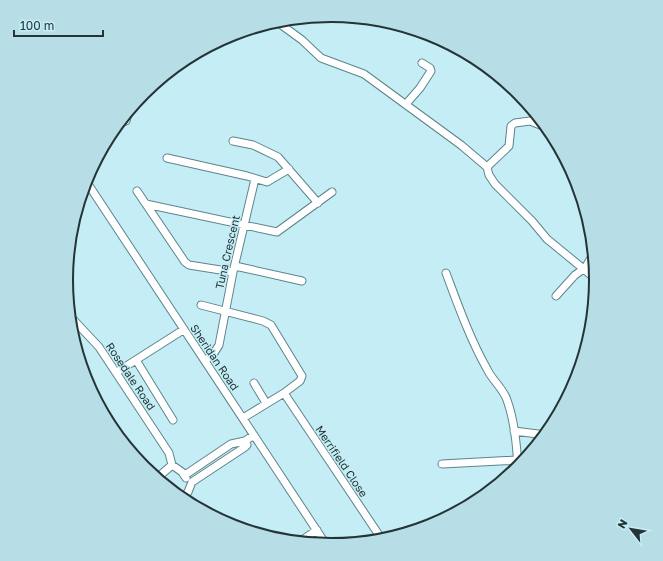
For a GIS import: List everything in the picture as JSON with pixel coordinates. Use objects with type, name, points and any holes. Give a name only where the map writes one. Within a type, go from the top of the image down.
[{"type":"street","points":[[283,27],[321,58],[364,74],[488,167],[489,175],[495,184],[547,238],[590,273]]},
{"type":"street","points":[[406,104],[420,88],[431,71],[430,68],[422,63]]},
{"type":"street","points":[[488,167],[509,146],[511,126],[515,123],[530,121],[538,124]]},
{"type":"street","points":[[233,141],[253,145],[278,157],[318,203]]},
{"type":"street","points":[[167,158],[270,182],[289,169]]},
{"type":"street","name":"Tuna Crescent","points":[[205,362],[214,353],[219,345],[234,269],[255,179]]},
{"type":"street","name":"Sheridan Road","points":[[91,188],[183,330],[322,538]]},
{"type":"street","points":[[136,191],[185,262],[302,281]]},
{"type":"street","points":[[146,204],[277,232],[332,192]]},
{"type":"street","points":[[556,296],[575,275],[585,268],[589,262]]},
{"type":"street","points":[[442,464],[517,460],[514,431],[504,394],[487,369],[467,326],[446,273]]},
{"type":"street","points":[[200,305],[267,322],[279,337],[302,376],[300,381],[284,393],[243,418]]},
{"type":"street","name":"Rosedale Road","points":[[76,322],[89,335],[117,372],[169,453],[172,466]]},
{"type":"street","points":[[117,372],[183,330]]},
{"type":"street","points":[[136,360],[174,420]]},
{"type":"street","points":[[254,383],[266,403]]},
{"type":"street","name":"Merrifield Close","points":[[284,393],[379,535]]},
{"type":"street","points":[[514,431],[539,434]]},
{"type":"street","points":[[184,475],[232,444],[245,441],[254,435]]},
{"type":"street","points":[[186,494],[194,480],[245,447],[247,444],[245,441]]},
{"type":"street","points":[[161,475],[172,466],[184,475],[191,484]]},
{"type":"street","points":[[306,537],[317,530]]}]
